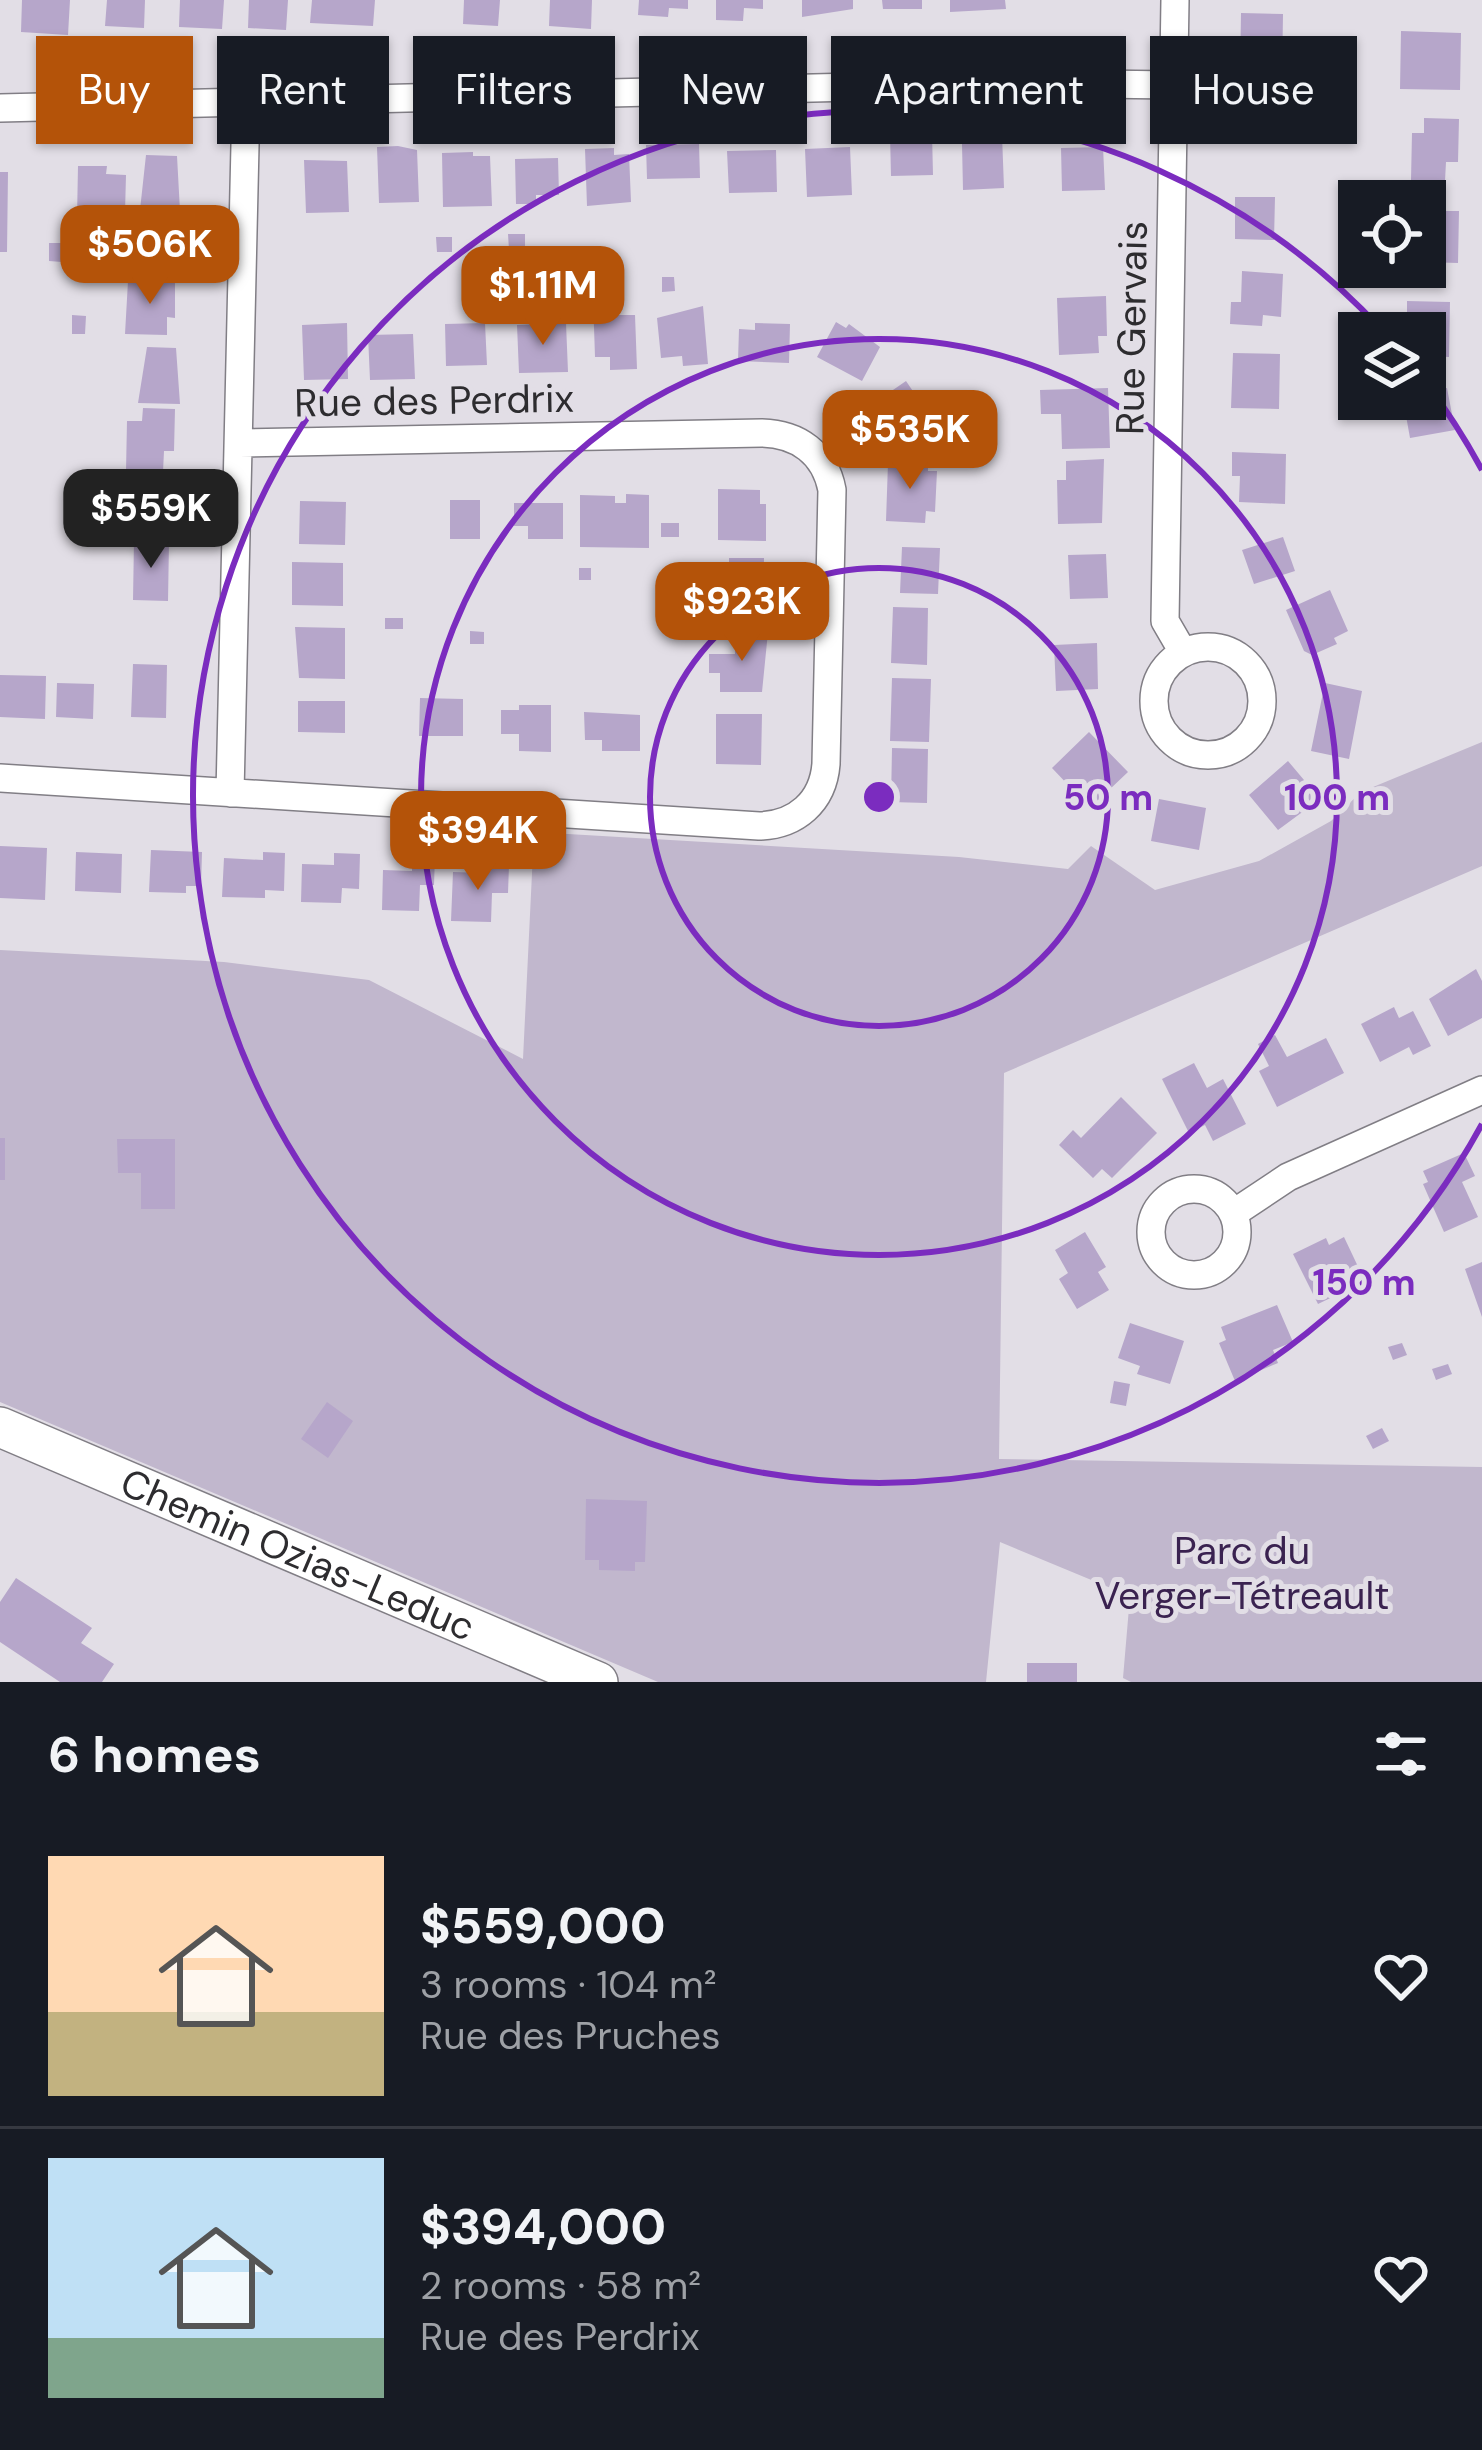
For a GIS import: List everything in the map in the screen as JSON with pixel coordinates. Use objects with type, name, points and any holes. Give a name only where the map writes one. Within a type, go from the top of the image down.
[{"type":"street","name":"Rue Gervais","points":[[1175,0],[1175,36]]},
{"type":"street","points":[[389,98],[1020,83],[1150,85]]},
{"type":"street","points":[[0,108],[217,103]]},
{"type":"street","points":[[230,793],[245,144]]},
{"type":"street","name":"Rue Gervais","points":[[1173,144],[1165,621],[1183,652]]},
{"type":"street","name":"Rue des Perdrix","points":[[0,778],[769,826],[806,809],[823,784],[832,490],[820,460],[796,440],[762,433],[239,443]]},
{"type":"street","points":[[1220,648],[1238,655],[1260,685],[1258,722],[1232,750],[1216,755],[1183,750],[1159,726],[1154,692],[1159,676],[1183,652],[1220,648]]},
{"type":"street","points":[[1234,1213],[1288,1177],[1482,1090]]},
{"type":"street","name":"Chemin Ozias-Leduc","points":[[0,1427],[598,1682]]},
{"type":"green space","name":"Parc du Verger-Tétreault","points":[[1482,742],[1482,866],[1004,1073],[999,1459],[1482,1467],[1482,1682],[1131,1682],[1123,1678],[1130,1596],[1000,1542],[986,1682],[658,1682],[0,1402],[0,950],[224,962],[369,980],[523,1059],[534,832],[959,857],[1068,869],[1091,846],[1155,890],[1259,861],[1331,821],[1361,792]]},
{"type":"building","points":[[22,0],[70,0],[68,35],[21,32]]},
{"type":"building","points":[[107,0],[145,0],[144,28],[105,26]]},
{"type":"building","points":[[180,0],[224,0],[222,29],[179,27]]},
{"type":"building","points":[[249,0],[288,0],[286,30],[248,28]]},
{"type":"building","points":[[312,0],[375,0],[373,26],[310,23]]},
{"type":"building","points":[[464,0],[500,0],[498,26],[463,24]]},
{"type":"building","points":[[550,0],[592,0],[591,29],[549,26]]},
{"type":"building","points":[[639,0],[688,0],[688,9],[669,8],[668,17],[638,15]]},
{"type":"building","points":[[716,0],[763,0],[763,9],[744,8],[743,21],[716,20]]},
{"type":"building","points":[[802,0],[853,0],[853,9],[802,17]]},
{"type":"building","points":[[882,0],[922,0],[922,9],[883,9]]},
{"type":"building","points":[[950,0],[1005,0],[1006,9],[950,12]]},
{"type":"building","points":[[1241,13],[1283,14],[1283,36],[1241,36]]},
{"type":"building","points":[[1401,31],[1461,33],[1460,90],[1400,89]]},
{"type":"building","points":[[1424,118],[1459,119],[1458,162],[1446,162],[1445,180],[1411,180],[1412,133],[1424,133]]},
{"type":"building","points":[[699,144],[700,178],[647,179],[646,145]]},
{"type":"building","points":[[890,144],[932,144],[933,175],[891,176]]},
{"type":"building","points":[[962,144],[1002,144],[1004,188],[963,190]]},
{"type":"building","points":[[377,147],[417,150],[419,202],[379,203]]},
{"type":"building","points":[[850,147],[852,195],[807,197],[805,149]]},
{"type":"building","points":[[1103,147],[1105,190],[1062,191],[1061,148]]},
{"type":"building","points":[[614,148],[614,155],[629,154],[631,202],[587,206],[585,149]]},
{"type":"building","points":[[776,150],[777,192],[729,193],[727,151]]},
{"type":"building","points":[[473,152],[473,156],[490,156],[492,206],[443,207],[442,153]]},
{"type":"building","points":[[146,155],[177,156],[180,211],[140,210]]},
{"type":"building","points":[[558,158],[559,195],[536,195],[536,204],[516,204],[515,159]]},
{"type":"building","points":[[304,160],[347,161],[349,212],[306,213]]},
{"type":"building","points":[[78,166],[107,166],[106,174],[126,175],[125,213],[77,218]]},
{"type":"building","points":[[0,172],[8,172],[7,252],[0,252]]},
{"type":"building","points":[[1235,197],[1275,197],[1274,240],[1235,239]]},
{"type":"building","points":[[1446,211],[1459,211],[1458,263],[1446,263]]},
{"type":"building","points":[[508,234],[525,234],[525,250],[509,250]]},
{"type":"building","points":[[436,237],[452,237],[452,252],[437,252]]},
{"type":"building","points":[[49,243],[63,243],[62,262],[49,261]]},
{"type":"building","points":[[137,246],[152,246],[152,260],[137,260]]},
{"type":"building","points":[[74,249],[88,250],[87,265],[74,265]]},
{"type":"building","points":[[1242,271],[1283,274],[1281,317],[1263,315],[1262,326],[1230,324],[1231,302],[1241,302]]},
{"type":"building","points":[[662,277],[674,277],[675,291],[662,292]]},
{"type":"building","points":[[128,281],[175,282],[175,318],[167,317],[167,335],[125,334]]},
{"type":"building","points":[[1106,296],[1107,336],[1098,336],[1099,353],[1059,355],[1057,298]]},
{"type":"building","points":[[593,297],[611,297],[611,315],[635,315],[637,369],[610,370],[610,357],[595,357]]},
{"type":"building","points":[[1407,301],[1450,302],[1449,357],[1446,312],[1407,312]]},
{"type":"building","points":[[703,306],[708,364],[683,366],[682,356],[661,358],[657,318]]},
{"type":"building","points":[[72,315],[86,316],[85,334],[72,334]]},
{"type":"building","points":[[836,322],[846,328],[849,324],[880,347],[862,381],[817,357]]},
{"type":"building","points":[[347,323],[348,379],[304,380],[302,325]]},
{"type":"building","points":[[485,323],[487,365],[446,366],[445,324]]},
{"type":"building","points":[[566,323],[568,372],[519,373],[517,325]]},
{"type":"building","points":[[755,323],[790,324],[789,363],[738,361],[739,329],[755,330]]},
{"type":"building","points":[[413,334],[415,379],[370,380],[368,335]]},
{"type":"building","points":[[147,347],[176,348],[180,404],[138,403]]},
{"type":"building","points":[[1233,353],[1280,354],[1279,409],[1231,408]]},
{"type":"building","points":[[906,381],[938,428],[909,448],[877,401]]},
{"type":"building","points":[[1108,388],[1110,448],[1062,449],[1061,414],[1041,414],[1040,390]]},
{"type":"building","points":[[1446,388],[1455,430],[1410,438],[1407,420],[1446,420]]},
{"type":"building","points":[[143,408],[175,409],[174,451],[164,451],[163,472],[126,471],[127,421],[142,421]]},
{"type":"building","points":[[1232,452],[1286,454],[1285,504],[1239,502],[1240,476],[1232,476]]},
{"type":"building","points":[[1104,459],[1102,523],[1058,524],[1057,480],[1066,480],[1066,461]]},
{"type":"building","points":[[888,463],[928,464],[928,471],[937,471],[935,512],[926,511],[925,523],[886,521]]},
{"type":"building","points":[[123,482],[171,483],[167,532],[122,531]]},
{"type":"building","points":[[718,489],[760,490],[760,504],[766,504],[766,541],[718,540]]},
{"type":"building","points":[[626,494],[649,495],[649,548],[580,547],[580,495],[615,496],[615,503],[626,503]]},
{"type":"building","points":[[450,500],[480,500],[480,539],[450,539]]},
{"type":"building","points":[[300,501],[346,502],[345,545],[299,544]]},
{"type":"building","points":[[514,503],[563,503],[563,539],[528,539],[528,526],[514,526]]},
{"type":"building","points":[[661,523],[679,523],[679,537],[661,537]]},
{"type":"building","points":[[1283,537],[1295,571],[1254,584],[1242,550]]},
{"type":"building","points":[[134,541],[169,542],[168,601],[133,600]]},
{"type":"building","points":[[902,547],[940,548],[938,594],[900,593]]},
{"type":"building","points":[[1106,554],[1108,598],[1070,599],[1068,555]]},
{"type":"building","points":[[729,558],[764,558],[763,617],[729,616]]},
{"type":"building","points":[[292,562],[343,563],[343,606],[292,605]]},
{"type":"building","points":[[579,568],[591,568],[591,580],[579,580]]},
{"type":"building","points":[[1330,590],[1348,631],[1334,638],[1337,644],[1312,655],[1304,651],[1286,610]]},
{"type":"building","points":[[893,607],[928,608],[927,665],[891,663]]},
{"type":"building","points":[[385,618],[403,618],[403,629],[385,629]]},
{"type":"building","points":[[295,627],[345,628],[345,679],[299,678]]},
{"type":"building","points":[[470,631],[484,632],[484,644],[470,644]]},
{"type":"building","points":[[735,632],[768,632],[762,692],[720,692],[720,673],[709,673],[709,654],[735,654]]},
{"type":"building","points":[[1097,643],[1098,689],[1056,691],[1054,645]]},
{"type":"building","points":[[133,664],[167,665],[166,718],[131,717]]},
{"type":"building","points":[[0,675],[46,676],[45,719],[0,717]]},
{"type":"building","points":[[892,678],[931,679],[929,742],[890,741]]},
{"type":"building","points":[[57,683],[94,684],[93,719],[56,717]]},
{"type":"building","points":[[1325,683],[1362,691],[1349,759],[1311,751]]},
{"type":"building","points":[[420,698],[463,699],[463,736],[419,736]]},
{"type":"building","points":[[298,701],[345,701],[345,733],[298,732]]},
{"type":"building","points":[[519,705],[551,705],[551,752],[519,751],[519,734],[501,734],[501,710],[519,710]]},
{"type":"building","points":[[584,712],[640,715],[640,751],[602,751],[602,740],[585,740]]},
{"type":"building","points":[[716,714],[762,714],[761,765],[716,764]]},
{"type":"building","points":[[1089,732],[1128,772],[1090,808],[1052,768]]},
{"type":"building","points":[[892,748],[928,749],[927,803],[891,802]]},
{"type":"building","points":[[1288,761],[1320,799],[1278,830],[1249,795]]},
{"type":"building","points":[[1159,799],[1206,808],[1199,850],[1151,841]]},
{"type":"building","points":[[0,846],[47,848],[45,900],[0,898]]},
{"type":"building","points":[[151,850],[202,852],[201,886],[186,886],[186,893],[149,892]]},
{"type":"building","points":[[76,852],[122,854],[121,893],[75,891]]},
{"type":"building","points":[[263,852],[285,853],[284,891],[265,890],[265,898],[222,897],[224,858],[263,860]]},
{"type":"building","points":[[334,853],[360,854],[359,889],[342,888],[341,903],[301,902],[302,864],[334,865]]},
{"type":"building","points":[[412,855],[435,856],[434,885],[420,885],[419,911],[382,910],[383,870],[412,871]]},
{"type":"building","points":[[485,864],[509,865],[508,893],[492,893],[491,922],[451,921],[453,872],[484,873]]},
{"type":"building","points":[[1476,969],[1482,981],[1482,1018],[1448,1036],[1429,999]]},
{"type":"building","points":[[1394,1007],[1399,1018],[1413,1011],[1431,1046],[1413,1055],[1409,1047],[1380,1062],[1361,1024]]},
{"type":"building","points":[[1275,1035],[1287,1057],[1326,1038],[1344,1073],[1277,1107],[1259,1071],[1269,1066],[1258,1044]]},
{"type":"building","points":[[1194,1063],[1207,1088],[1223,1079],[1246,1124],[1213,1141],[1205,1125],[1189,1133],[1162,1079]]},
{"type":"building","points":[[1121,1097],[1157,1133],[1112,1178],[1102,1169],[1093,1178],[1059,1145],[1073,1130],[1081,1138]]},
{"type":"building","points":[[0,1138],[5,1138],[5,1180],[0,1180]]},
{"type":"building","points":[[117,1139],[175,1139],[175,1209],[141,1209],[141,1173],[118,1173]]},
{"type":"building","points":[[1464,1153],[1475,1176],[1462,1182],[1478,1217],[1444,1232],[1423,1184],[1428,1182],[1423,1171]]},
{"type":"building","points":[[1085,1232],[1106,1267],[1098,1272],[1109,1290],[1077,1309],[1059,1279],[1068,1273],[1055,1250]]},
{"type":"building","points":[[1344,1237],[1362,1275],[1348,1281],[1351,1288],[1318,1304],[1293,1254],[1326,1238],[1329,1245]]},
{"type":"building","points":[[1482,1262],[1482,1317],[1465,1269]]},
{"type":"building","points":[[1404,1274],[1408,1285],[1395,1290],[1391,1280]]},
{"type":"building","points":[[1277,1305],[1293,1342],[1273,1350],[1278,1363],[1235,1381],[1219,1343],[1226,1340],[1221,1327]]},
{"type":"building","points":[[1130,1323],[1184,1341],[1170,1384],[1137,1374],[1140,1366],[1118,1358]]},
{"type":"building","points":[[1402,1343],[1407,1355],[1393,1360],[1388,1347]]},
{"type":"building","points":[[1448,1364],[1452,1374],[1436,1380],[1432,1369]]},
{"type":"building","points":[[1114,1381],[1130,1384],[1126,1406],[1110,1403]]},
{"type":"building","points":[[327,1402],[353,1421],[328,1458],[301,1439]]},
{"type":"building","points":[[1382,1428],[1389,1441],[1373,1449],[1366,1436]]},
{"type":"building","points":[[586,1499],[647,1501],[645,1562],[635,1562],[635,1571],[599,1570],[599,1560],[585,1560]]},
{"type":"building","points":[[16,1578],[92,1628],[81,1643],[114,1664],[102,1682],[60,1682],[0,1642],[0,1602]]},
{"type":"building","points":[[1027,1663],[1077,1663],[1077,1682],[1027,1682]]}]
